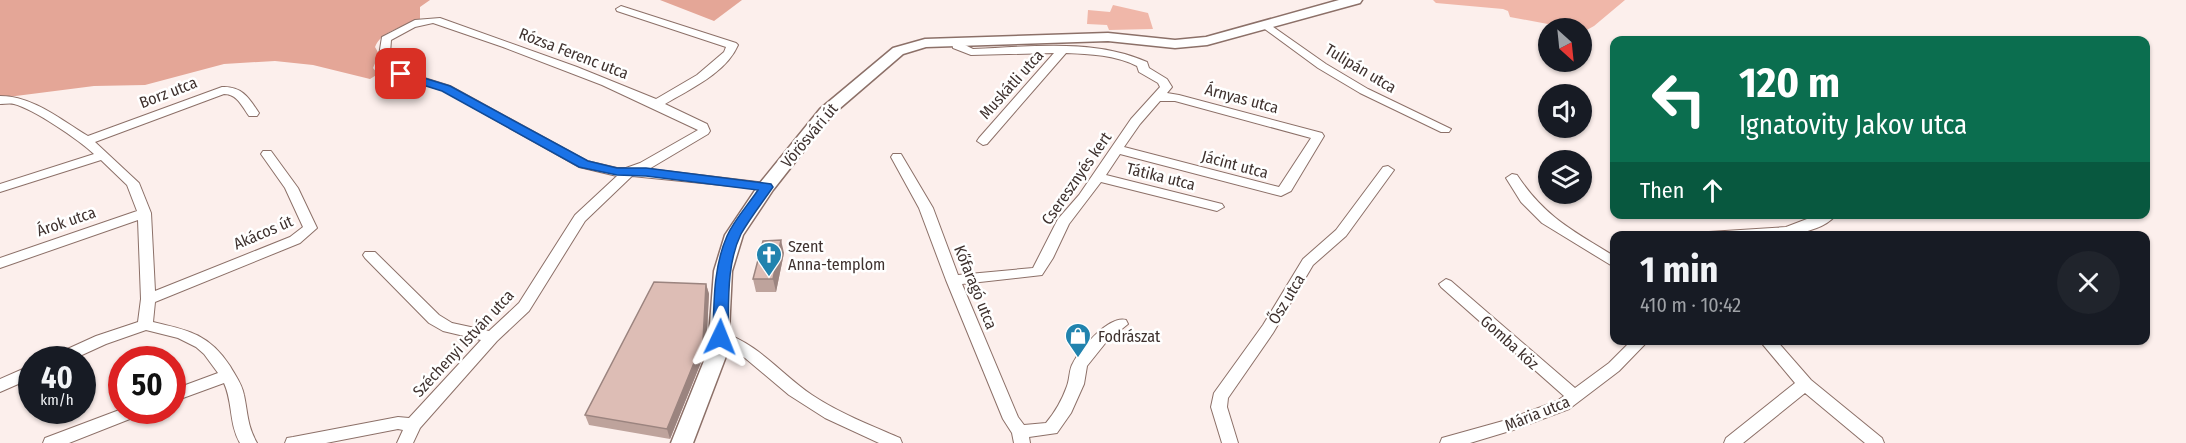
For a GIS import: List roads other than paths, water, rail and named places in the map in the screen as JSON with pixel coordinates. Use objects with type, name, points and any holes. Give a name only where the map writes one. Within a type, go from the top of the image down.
[{"type":"main road","name":"Vörösvári út","points":[[682,443],[718,351],[722,283],[726,259],[734,235],[766,187],[826,111],[904,48],[925,43],[1108,37],[1175,44],[1191,43],[1219,38],[1355,0]]},
{"type":"street","points":[[621,9],[732,45],[730,54],[715,67],[658,103]]},
{"type":"street","name":"Rózsa Ferenc utca","points":[[630,171],[617,172],[584,164],[446,88],[383,69],[386,39],[430,20],[440,21],[545,58],[658,103],[704,127]]},
{"type":"street","name":"Tulipán utca","points":[[1266,25],[1322,66],[1364,91],[1445,129]]},
{"type":"street","points":[[957,42],[959,49],[971,52],[1064,49],[1104,53],[1139,62],[1143,64],[1143,70],[1165,84],[1158,97]]},
{"type":"street","name":"Muskátli utca","points":[[983,141],[1064,49]]},
{"type":"street","name":"Borz utca","points":[[87,141],[222,91],[237,92],[253,113]]},
{"type":"street","name":"Árnyas utca","points":[[1158,97],[1175,97],[1318,136]]},
{"type":"street","name":"Cseresznyés kert","points":[[953,280],[1036,272],[1046,258],[1063,222],[1135,122],[1158,97]]},
{"type":"street","points":[[0,100],[14,100],[28,105],[87,141],[133,183],[144,213],[148,299],[145,325]]},
{"type":"street","name":"Széchenyi István utca","points":[[405,443],[413,425],[492,337],[524,307],[580,218],[630,171],[644,166],[699,135],[704,131],[704,127]]},
{"type":"street","name":"Jácint utca","points":[[1117,150],[1281,192],[1286,188],[1318,136]]},
{"type":"street","name":"Akácos út","points":[[148,299],[295,240],[306,233],[310,228],[309,223],[291,188],[267,154]]},
{"type":"street","points":[[0,189],[101,156]]},
{"type":"street","name":"Kőfaragó utca","points":[[897,157],[926,208],[953,280],[1021,438]]},
{"type":"street","name":"Ősz utca","points":[[1230,443],[1219,407],[1220,397],[1264,336],[1308,262],[1341,233],[1388,170]]},
{"type":"street","points":[[630,171],[766,187]]},
{"type":"street","name":"Tátika utca","points":[[1097,177],[1217,207]]},
{"type":"street","points":[[1512,178],[1526,199],[1547,220],[1610,259]]},
{"type":"street","name":"Árok utca","points":[[0,263],[144,213]]},
{"type":"street","points":[[1779,231],[1816,224],[1824,219]]},
{"type":"street","points":[[369,255],[434,319],[448,327],[471,330],[492,337]]},
{"type":"street","name":"Gomba köz","points":[[1446,284],[1576,397]]},
{"type":"street","points":[[1021,438],[1053,436],[1076,384],[1079,364],[1102,337],[1121,324]]},
{"type":"street","points":[[88,346],[145,325],[194,337],[208,346],[228,376],[237,394],[243,432],[249,443]]},
{"type":"street","points":[[720,337],[755,356],[794,391],[817,406],[894,443]]},
{"type":"street","name":"Mária utca","points":[[1448,443],[1507,426],[1563,405],[1576,397],[1636,345]]},
{"type":"street","points":[[1771,345],[1804,384],[1876,443]]},
{"type":"street","points":[[186,391],[228,376]]},
{"type":"street","points":[[0,386],[18,378]]},
{"type":"street","points":[[1732,443],[1804,384]]},
{"type":"street","points":[[51,443],[108,421]]},
{"type":"street","points":[[293,443],[398,423],[413,425]]},
{"type":"place","name":"Szent Anna-templom","points":[[769,278]]},
{"type":"place","name":"Fodrászat","points":[[1078,359]]}]
